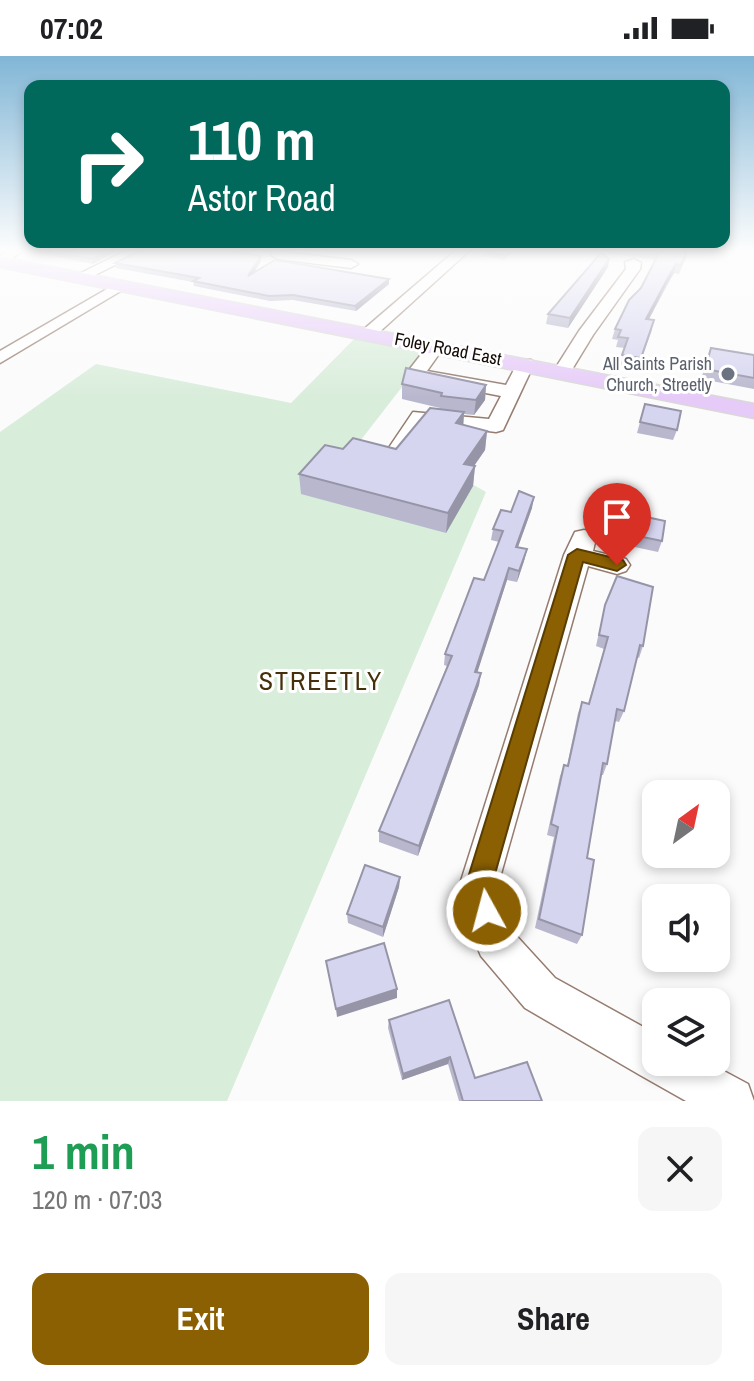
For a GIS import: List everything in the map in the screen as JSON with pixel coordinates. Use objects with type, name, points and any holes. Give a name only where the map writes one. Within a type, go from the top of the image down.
[{"type":"main road","name":"Foley Road East","points":[[192,300],[754,411]]},
{"type":"street","points":[[0,358],[96,300]]},
{"type":"street","points":[[369,333],[407,300]]},
{"type":"street","points":[[562,372],[585,334],[612,300]]},
{"type":"street","points":[[436,347],[415,374],[511,392]]},
{"type":"street","points":[[398,449],[420,416],[496,426],[525,364]]},
{"type":"street","points":[[617,565],[580,547],[480,881],[495,942],[540,993],[642,1051]]},
{"type":"street","points":[[687,1076],[731,1101]]},
{"type":"green space","points":[[360,333],[433,347],[350,454],[472,484],[486,492],[227,1101],[0,1101],[0,432],[96,364],[291,403]]},
{"type":"building","points":[[320,300],[363,300],[355,306]]},
{"type":"building","points":[[560,300],[582,300],[570,318],[548,314]]},
{"type":"building","points":[[629,300],[656,300],[646,319],[654,320],[641,358],[622,355],[628,338],[618,337],[621,330],[615,329]]},
{"type":"building","points":[[711,348],[754,355],[754,378],[705,369]]},
{"type":"building","points":[[406,368],[486,385],[476,400],[441,396],[442,393],[402,384]]},
{"type":"building","points":[[645,404],[681,411],[677,430],[640,422]]},
{"type":"building","points":[[430,408],[464,412],[456,423],[487,431],[464,464],[475,466],[448,513],[299,474],[325,445],[343,449],[353,438],[396,449]]},
{"type":"building","points":[[519,491],[534,497],[516,547],[527,549],[519,571],[509,568],[475,672],[481,673],[419,846],[379,831],[452,656],[445,654],[474,578],[484,580],[503,531],[493,529],[501,510],[511,512]]},
{"type":"building","points":[[637,515],[665,521],[662,541],[633,535]]},
{"type":"building","points":[[617,576],[653,587],[643,646],[640,645],[624,711],[617,709],[607,764],[603,763],[587,858],[594,860],[582,935],[539,919],[558,827],[551,824],[564,765],[568,766],[582,702],[589,704],[608,637],[599,635],[605,605]]},
{"type":"building","points":[[365,865],[400,877],[383,927],[347,914]]},
{"type":"building","points":[[384,943],[397,989],[336,1009],[326,961]]},
{"type":"building","points":[[449,1000],[475,1078],[527,1062],[542,1101],[463,1101],[450,1057],[403,1074],[389,1020]]},
{"type":"place","name":"All Saints Parish Church, Streetly","points":[[728,374]]},
{"type":"district","name":"STREETLY","points":[[321,681]]},
{"type":"route","points":[[487,911],[480,881],[577,555],[617,565]]}]
